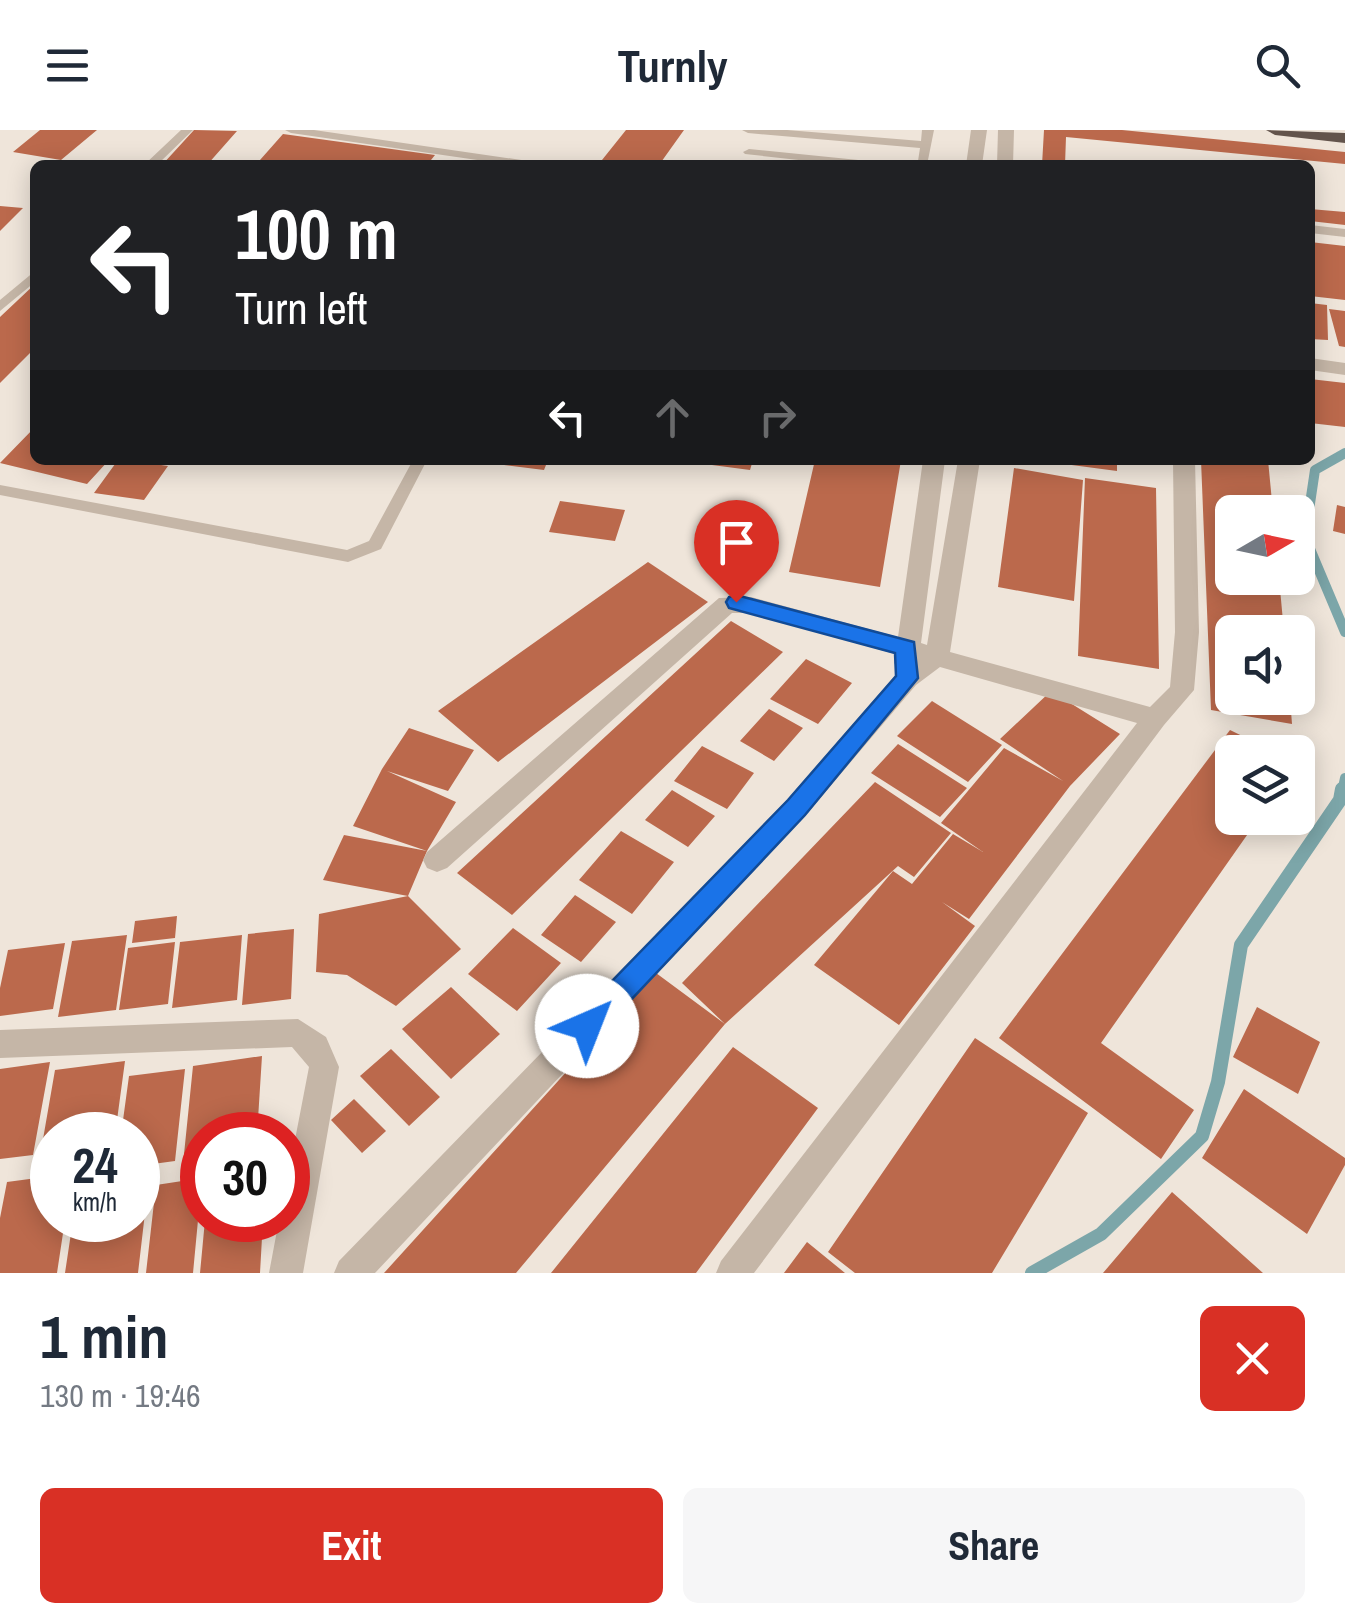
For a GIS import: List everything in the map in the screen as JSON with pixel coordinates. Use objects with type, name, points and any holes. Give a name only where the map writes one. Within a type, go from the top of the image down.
[{"type":"highway","points":[[1275,130],[1345,138]]},
{"type":"street","points":[[975,160],[979,130]]},
{"type":"street","points":[[1005,160],[1006,130]]},
{"type":"street","points":[[1315,365],[1345,369]]},
{"type":"street","points":[[351,1273],[796,808],[906,663],[933,465]]},
{"type":"street","points":[[937,657],[969,465]]},
{"type":"street","points":[[733,1273],[1155,718],[1182,690],[1187,632],[1184,465]]},
{"type":"street","points":[[437,860],[727,604],[751,605],[906,663],[937,657],[1155,718]]},
{"type":"street","points":[[0,1044],[298,1033],[315,1047],[324,1067],[286,1273]]},
{"type":"lane","points":[[155,160],[187,130]]},
{"type":"lane","points":[[292,130],[500,160]]},
{"type":"lane","points":[[754,160],[748,130],[924,146]]},
{"type":"lane","points":[[924,160],[928,130]]},
{"type":"lane","points":[[750,152],[829,160]]},
{"type":"lane","points":[[1315,230],[1345,233]]},
{"type":"lane","points":[[0,308],[30,280]]},
{"type":"lane","points":[[0,490],[348,556],[374,544],[417,465]]},
{"type":"building","points":[[40,130],[97,130],[61,160],[13,152]]},
{"type":"building","points":[[194,130],[237,131],[211,160],[167,160]]},
{"type":"building","points":[[626,130],[684,130],[663,160],[602,160]]},
{"type":"building","points":[[1044,130],[1122,130],[1345,152],[1345,164],[1066,137],[1065,160],[1042,160]]},
{"type":"building","points":[[283,134],[435,155],[431,160],[260,160]]},
{"type":"building","points":[[0,206],[23,208],[0,231]]},
{"type":"building","points":[[1315,209],[1345,212],[1345,225],[1315,222]]},
{"type":"building","points":[[1315,243],[1345,246],[1345,300],[1315,297]]},
{"type":"building","points":[[30,289],[30,353],[0,383],[0,317]]},
{"type":"building","points":[[1315,304],[1327,305],[1328,340],[1315,339]]},
{"type":"building","points":[[1329,309],[1345,311],[1345,347],[1339,346]]},
{"type":"building","points":[[1315,380],[1345,383],[1345,427],[1315,424]]},
{"type":"building","points":[[30,432],[30,465],[104,465],[87,484],[0,463]]},
{"type":"building","points":[[114,465],[168,466],[144,500],[94,493]]},
{"type":"building","points":[[504,465],[546,465],[544,470]]},
{"type":"building","points":[[712,465],[752,465],[750,470]]},
{"type":"building","points":[[814,465],[900,465],[880,587],[789,572]]},
{"type":"building","points":[[1072,465],[1117,465],[1117,471]]},
{"type":"building","points":[[1201,465],[1268,465],[1271,495],[1215,495],[1215,595],[1281,595],[1282,615],[1215,615],[1215,711],[1211,710]]},
{"type":"building","points":[[1014,468],[1083,480],[1074,601],[998,587]]},
{"type":"building","points":[[1085,478],[1156,488],[1159,669],[1078,656]]},
{"type":"building","points":[[560,501],[625,510],[615,541],[549,532]]},
{"type":"building","points":[[1337,505],[1345,507],[1345,534],[1333,531]]},
{"type":"building","points":[[648,562],[708,602],[498,762],[438,711]]},
{"type":"building","points":[[731,621],[783,652],[512,915],[457,873]]},
{"type":"building","points":[[806,659],[852,683],[818,724],[770,699]]},
{"type":"building","points":[[1051,691],[1120,734],[1070,786],[969,919],[942,902],[975,926],[899,1025],[814,965],[893,871],[912,884],[953,834],[983,852],[941,823],[1004,748],[1063,781],[1000,739]]},
{"type":"building","points":[[932,701],[1002,745],[968,782],[897,736]]},
{"type":"building","points":[[769,709],[803,728],[774,761],[740,741]]},
{"type":"building","points":[[1240,715],[1291,715],[1292,724]]},
{"type":"building","points":[[409,728],[474,750],[448,791],[387,771],[456,802],[427,851],[353,826],[382,769]]},
{"type":"building","points":[[898,744],[967,788],[940,817],[871,773]]},
{"type":"building","points":[[702,746],[754,773],[727,809],[674,781]]},
{"type":"building","points":[[1215,750],[1215,835],[1247,835],[1101,1043],[1194,1110],[1161,1159],[999,1038]]},
{"type":"building","points":[[875,782],[951,833],[914,877],[898,866],[725,1024],[682,983]]},
{"type":"building","points":[[672,790],[715,816],[688,847],[645,820]]},
{"type":"building","points":[[621,831],[674,862],[632,914],[579,880]]},
{"type":"building","points":[[344,835],[427,851],[408,896],[323,880]]},
{"type":"building","points":[[575,895],[616,922],[581,962],[541,935]]},
{"type":"building","points":[[408,896],[461,949],[396,1006],[347,975],[316,972],[319,914]]},
{"type":"building","points":[[177,916],[175,938],[132,943],[135,921]]},
{"type":"building","points":[[513,928],[561,963],[517,1011],[468,974]]},
{"type":"building","points":[[294,929],[291,999],[242,1005],[248,934]]},
{"type":"building","points":[[127,935],[116,1010],[58,1017],[72,941]]},
{"type":"building","points":[[242,935],[237,1000],[172,1008],[180,942]]},
{"type":"building","points":[[175,942],[168,1004],[119,1010],[128,948]]},
{"type":"building","points":[[65,943],[53,1009],[0,1016],[0,988],[8,950]]},
{"type":"building","points":[[656,973],[725,1024],[516,1273],[384,1273]]},
{"type":"building","points":[[451,987],[500,1034],[451,1079],[402,1029]]},
{"type":"building","points":[[1257,1007],[1320,1042],[1298,1094],[1233,1057]]},
{"type":"building","points":[[975,1038],[1088,1113],[992,1273],[855,1273],[828,1252]]},
{"type":"building","points":[[733,1047],[818,1108],[696,1273],[551,1273]]},
{"type":"building","points":[[391,1049],[440,1097],[409,1126],[360,1076]]},
{"type":"building","points":[[262,1056],[258,1112],[188,1112],[193,1066]]},
{"type":"building","points":[[125,1061],[118,1112],[48,1112],[55,1070]]},
{"type":"building","points":[[50,1062],[41,1112],[30,1112],[30,1155],[0,1159],[0,1069]]},
{"type":"building","points":[[185,1069],[175,1161],[160,1163],[160,1112],[124,1112],[129,1076]]},
{"type":"building","points":[[1244,1089],[1345,1158],[1345,1165],[1307,1234],[1202,1158]]},
{"type":"building","points":[[354,1099],[386,1131],[362,1153],[331,1120]]},
{"type":"building","points":[[30,1179],[30,1242],[62,1242],[57,1273],[0,1273],[0,1218],[7,1182]]},
{"type":"building","points":[[180,1181],[180,1242],[196,1242],[193,1273],[146,1273],[150,1242],[160,1242],[160,1184]]},
{"type":"building","points":[[1172,1192],[1263,1273],[1103,1273]]},
{"type":"building","points":[[70,1242],[142,1242],[138,1273],[65,1273]]},
{"type":"building","points":[[203,1242],[262,1242],[260,1273],[200,1273]]},
{"type":"building","points":[[807,1242],[845,1273],[784,1273]]},
{"type":"waterway","points":[[1345,453],[1315,470],[1305,537],[1345,632]]},
{"type":"waterway","points":[[1342,792],[1345,778]]},
{"type":"waterway","points":[[1032,1273],[1101,1234],[1202,1136],[1218,1082],[1241,945],[1340,800],[1342,789]]},
{"type":"route","points":[[587,1026],[796,808],[907,678],[906,648],[736,602]]}]
